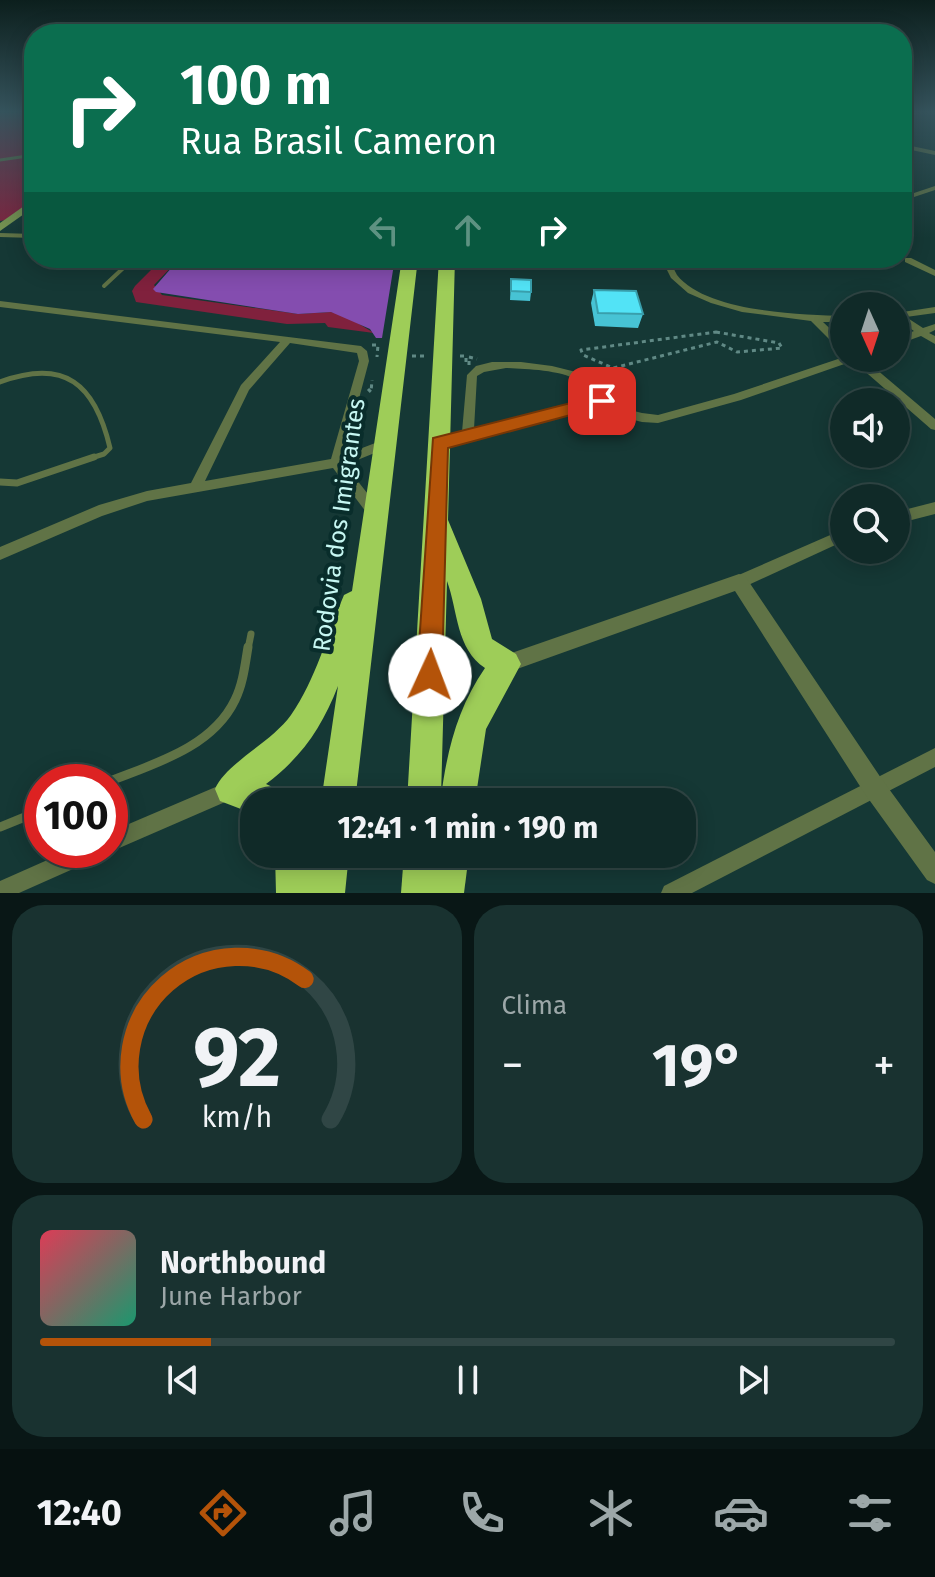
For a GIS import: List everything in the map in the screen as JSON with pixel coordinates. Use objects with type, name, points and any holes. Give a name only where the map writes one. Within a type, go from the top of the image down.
[{"type":"highway","name":"Rodovia dos Imigrantes","points":[[340,788],[409,268]]},
{"type":"highway","points":[[425,788],[447,268]]},
{"type":"highway","points":[[436,517],[482,649],[506,664],[484,693],[472,718],[465,739],[460,788]]},
{"type":"highway","points":[[232,789],[271,760],[303,724],[315,704],[366,574]]},
{"type":"highway","points":[[232,789],[240,792]]},
{"type":"highway","points":[[294,868],[295,893]]},
{"type":"highway","points":[[326,893],[329,868]]},
{"type":"highway","points":[[420,893],[421,868]]},
{"type":"highway","points":[[445,893],[449,868]]},
{"type":"main road","points":[[0,228],[24,210]]},
{"type":"street","points":[[912,196],[935,188]]},
{"type":"street","points":[[912,262],[935,273]]},
{"type":"street","points":[[667,268],[678,281],[712,301],[765,313],[830,319]]},
{"type":"street","points":[[0,304],[363,347],[364,361],[336,463]]},
{"type":"street","points":[[910,314],[935,310]]},
{"type":"street","points":[[815,319],[830,334]]},
{"type":"street","points":[[910,324],[935,341]]},
{"type":"street","points":[[910,337],[935,327]]},
{"type":"street","points":[[196,485],[245,388],[288,339]]},
{"type":"street","points":[[468,438],[472,375],[484,367],[509,365],[576,375],[583,378],[602,401],[631,416],[658,419],[830,366]]},
{"type":"street","points":[[870,372],[935,426]]},
{"type":"street","points":[[439,443],[602,401]]},
{"type":"street","points":[[0,554],[99,511],[196,485],[336,463],[383,445]]},
{"type":"street","points":[[336,463],[374,512]]},
{"type":"street","points":[[910,514],[935,508]]},
{"type":"street","points":[[506,664],[739,582],[830,541]]},
{"type":"street","points":[[739,582],[873,786],[935,872]]},
{"type":"street","points":[[671,893],[873,786],[935,757]]},
{"type":"street","points":[[128,834],[232,789]]},
{"type":"street","points":[[0,891],[52,868]]},
{"type":"lane","points":[[0,160],[24,156]]},
{"type":"lane","points":[[0,235],[24,236]]},
{"type":"lane","points":[[104,286],[123,268]]},
{"type":"lane","points":[[0,382],[26,371],[61,372],[82,383],[107,431],[110,448],[104,454],[17,483],[0,482]]},
{"type":"lane","points":[[128,774],[176,754],[214,730],[234,704],[251,634]]},
{"type":"lane","points":[[0,827],[24,817]]},
{"type":"path","points":[[716,332],[779,343],[782,348],[737,352],[717,342],[613,368],[583,355],[581,350],[716,332]]},
{"type":"path","points":[[363,347],[378,345],[375,357]]},
{"type":"path","points":[[406,356],[436,356]]},
{"type":"path","points":[[451,356],[466,356]]},
{"type":"shaded area","points":[[0,155],[24,155],[24,209],[11,219],[0,221]]},
{"type":"shaded area","points":[[153,268],[170,268],[154,285],[162,295],[298,314],[331,312],[344,315],[374,333],[328,327],[325,323],[287,324],[136,302],[132,291]]},
{"type":"shaded area","points":[[171,268],[393,268],[382,338],[376,338],[370,329],[331,312],[298,314],[156,292],[153,289]]},
{"type":"building","points":[[511,279],[531,280],[531,292],[511,291]]},
{"type":"building","points":[[594,290],[636,291],[643,314],[598,313]]},
{"type":"route","points":[[430,675],[439,443],[602,401]]}]
